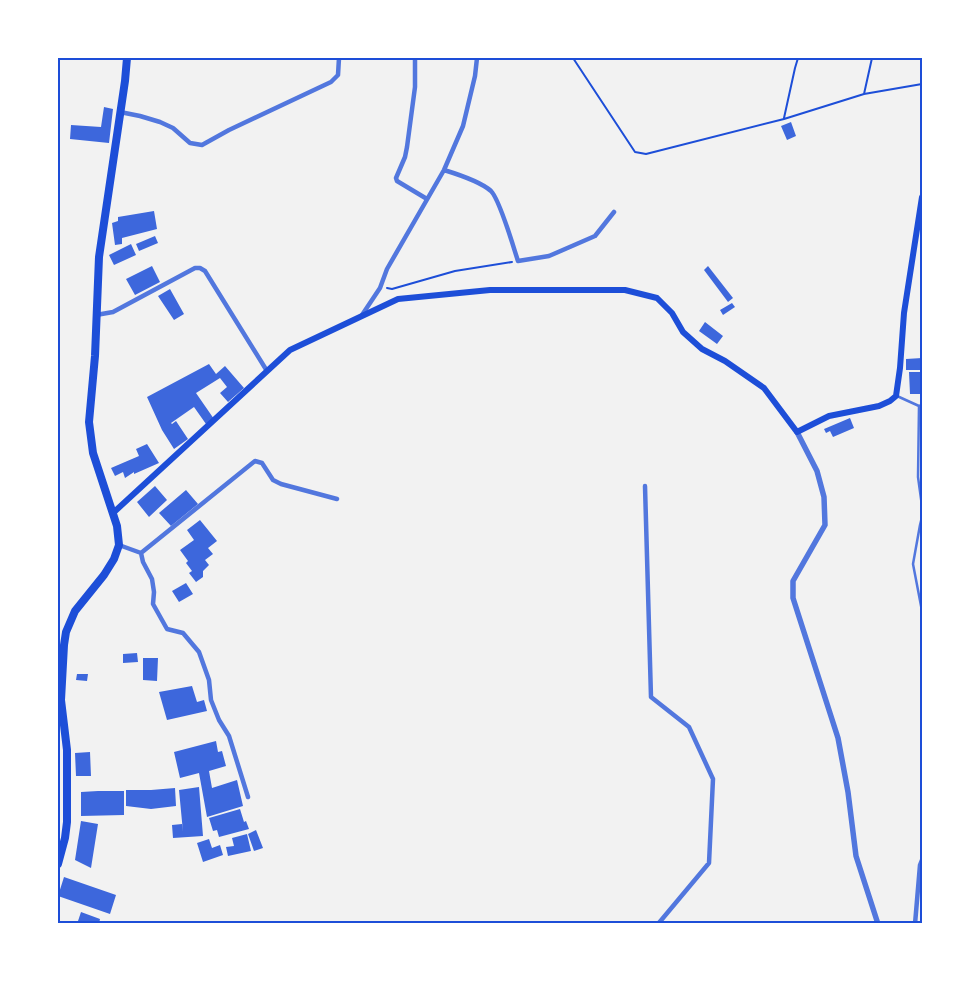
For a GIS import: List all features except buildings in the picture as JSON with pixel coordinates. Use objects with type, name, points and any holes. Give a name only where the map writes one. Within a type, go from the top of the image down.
[{"type":"main road","points":[[58,864],[67,822],[67,750],[61,700],[65,639],[75,611],[81,601],[104,575],[114,559],[119,545],[117,526],[99,473],[89,432],[95,356],[99,257],[127,58]]},
{"type":"main road","points":[[113,514],[290,350],[398,299],[490,290],[625,290],[657,298],[672,313],[683,332],[702,349],[725,360],[764,388],[797,432],[829,416],[890,402],[896,396],[904,313],[922,197]]},
{"type":"street","points":[[120,112],[160,122],[173,128],[190,143],[202,145],[229,130],[331,82],[338,75],[338,58]]},
{"type":"street","points":[[414,58],[414,87],[407,147],[396,178],[397,181],[427,199]]},
{"type":"street","points":[[361,316],[380,288],[387,269],[444,170],[463,126],[475,76],[477,58]]},
{"type":"street","points":[[444,170],[490,191],[503,216],[518,261],[550,256],[595,236],[614,212]]},
{"type":"street","points":[[96,315],[114,312],[195,268],[200,268],[205,271],[268,371]]},
{"type":"street","points":[[797,432],[817,471],[824,497],[825,525],[793,581],[793,598],[838,738],[848,792],[856,856],[878,924]]},
{"type":"street","points":[[141,553],[255,461],[262,463],[274,480],[281,484],[337,499]]},
{"type":"street","points":[[645,486],[651,697],[689,727],[713,779],[709,863],[658,924]]},
{"type":"street","points":[[119,545],[141,553]]},
{"type":"street","points":[[141,553],[143,562],[152,579],[153,604],[167,629],[183,633],[199,652],[209,680],[211,700],[219,720],[229,736],[248,797]]},
{"type":"street","points":[[915,924],[914,918],[922,860]]},
{"type":"lane","points":[[896,396],[921,405],[918,478],[922,506]]},
{"type":"lane","points":[[922,517],[913,564],[922,611]]},
{"type":"path","points":[[573,58],[635,152],[646,154],[784,118],[864,94],[922,84]]},
{"type":"path","points":[[784,118],[798,58]]},
{"type":"path","points":[[864,94],[872,58]]},
{"type":"path","points":[[380,288],[392,289],[454,271],[518,261]]}]
